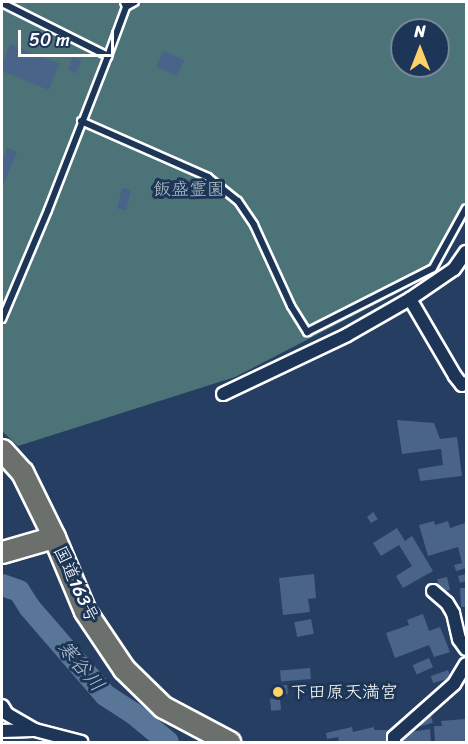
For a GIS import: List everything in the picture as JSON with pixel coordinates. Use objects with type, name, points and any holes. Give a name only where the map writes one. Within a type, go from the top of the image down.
[{"type":"highway","name":"国道163号","points":[[2,450],[12,474],[54,537],[85,611],[124,669],[163,707],[229,742]]},
{"type":"highway","points":[[2,552],[54,537]]},
{"type":"street","points":[[223,394],[412,304],[454,269],[466,252]]},
{"type":"street","points":[[412,304],[455,376],[462,385],[466,383]]},
{"type":"street","points":[[433,591],[447,603],[453,613],[459,639],[466,649]]},
{"type":"street","points":[[394,742],[394,738],[454,684],[466,665]]},
{"type":"street","points":[[2,706],[8,714],[35,730],[81,742]]},
{"type":"street","points":[[2,731],[35,730]]},
{"type":"lane","points":[[2,319],[48,210],[108,56],[125,4],[135,2]]},
{"type":"lane","points":[[2,3],[108,56]]},
{"type":"lane","points":[[81,121],[208,177],[238,201],[254,225],[291,306],[307,332],[433,268],[466,208]]},
{"type":"green space","name":"飯盛霊園","points":[[2,2],[466,2],[466,210],[438,272],[235,377],[18,446],[2,431]]},
{"type":"building","points":[[10,44],[59,64],[49,90],[2,71],[2,64]]},
{"type":"building","points":[[163,51],[184,60],[178,76],[156,67]]},
{"type":"building","points":[[73,57],[81,60],[76,73],[68,70]]},
{"type":"building","points":[[7,148],[17,152],[2,188],[2,161]]},
{"type":"building","points":[[122,188],[131,190],[126,210],[117,208]]},
{"type":"building","points":[[397,420],[434,423],[440,439],[457,437],[462,476],[420,481],[418,469],[443,465],[441,449],[402,454]]},
{"type":"building","points":[[373,512],[378,519],[371,523],[367,517]]},
{"type":"building","points":[[434,521],[435,525],[448,521],[450,528],[465,523],[466,568],[456,571],[454,565],[462,563],[458,547],[428,556],[419,525]]},
{"type":"building","points":[[397,528],[405,541],[412,536],[433,571],[403,588],[396,576],[412,566],[399,545],[381,556],[373,543]]},
{"type":"building","points":[[314,574],[316,598],[308,599],[310,612],[283,615],[279,578]]},
{"type":"building","points":[[466,574],[466,581],[460,583],[458,576]]},
{"type":"building","points":[[447,577],[450,590],[440,592],[437,579]]},
{"type":"building","points":[[460,588],[466,588],[466,607],[461,607]]},
{"type":"building","points":[[423,614],[429,631],[440,627],[450,652],[434,657],[429,645],[395,658],[386,633],[409,625],[407,620]]},
{"type":"building","points":[[311,619],[314,634],[297,637],[294,622]]},
{"type":"building","points":[[429,658],[433,667],[417,674],[413,665]]},
{"type":"building","points":[[310,668],[311,679],[281,682],[280,671]]},
{"type":"building","points":[[448,670],[451,678],[433,683],[431,676]]},
{"type":"building","points":[[287,685],[288,694],[273,696],[272,687]]},
{"type":"building","points":[[280,698],[281,710],[271,711],[270,699]]},
{"type":"building","points":[[431,716],[433,723],[419,727],[418,720]]},
{"type":"building","points":[[465,719],[466,742],[435,742],[434,726],[442,726],[441,721]]},
{"type":"building","points":[[352,727],[353,732],[374,727],[374,730],[387,730],[390,742],[339,742],[338,737],[327,739],[326,733]]},
{"type":"building","points":[[430,729],[431,742],[397,742],[397,739],[404,738],[403,733]]},
{"type":"waterway","name":"寒谷川","points":[[2,585],[19,591],[30,608],[105,695],[133,713],[168,742]]},
{"type":"place","name":"下田原天満宮","points":[[278,692]]}]
